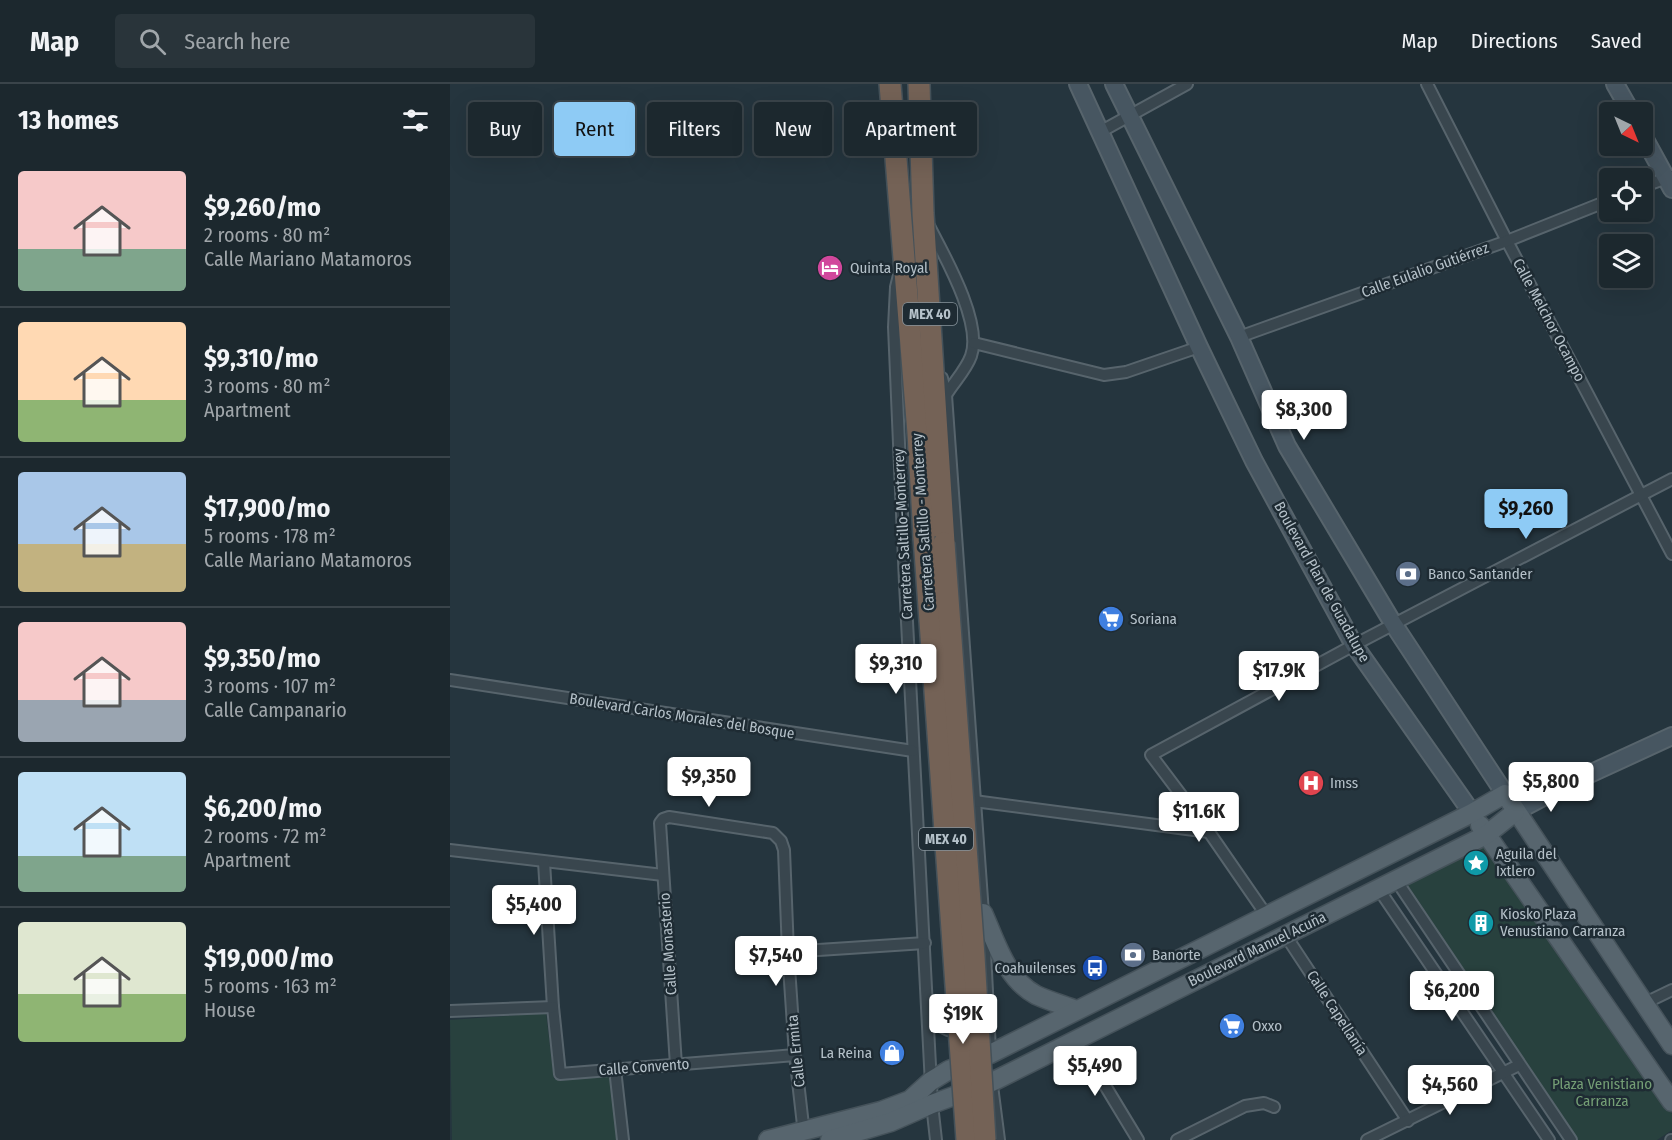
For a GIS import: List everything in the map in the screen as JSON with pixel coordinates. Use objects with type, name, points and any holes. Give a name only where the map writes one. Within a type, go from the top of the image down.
[{"type":"highway","name":"Carretera Saltillo - Monterrey","points":[[890,84],[904,251],[974,956],[985,1140]]},
{"type":"highway","name":"Carretera Saltillo - Monterrey","points":[[919,84],[923,213],[932,334],[934,540],[967,1140]]},
{"type":"main road","name":"Boulevard Plan de Guadalupe","points":[[1078,84],[1254,461],[1354,645],[1672,1102]]},
{"type":"main road","points":[[1114,84],[1239,337],[1287,446],[1394,625],[1515,812],[1672,1045]]},
{"type":"main road","points":[[1615,84],[1625,102]]},
{"type":"main road","points":[[1653,152],[1670,181]]},
{"type":"main road","name":"Boulevard Manuel Acuña","points":[[830,1140],[891,1122],[932,1104],[992,1083],[1486,835],[1515,812],[1570,783],[1672,735]]},
{"type":"main road","name":"Boulevard Manuel Acuña","points":[[768,1140],[804,1135],[910,1100],[949,1070],[990,1054],[1472,813],[1504,794]]},
{"type":"main road","points":[[983,913],[1008,968],[1020,983],[1036,994],[1076,1010]]},
{"type":"street","points":[[1100,132],[1187,84]]},
{"type":"street","name":"Calle Melchor Ocampo","points":[[1427,84],[1672,554]]},
{"type":"street","points":[[1653,185],[1670,181]]},
{"type":"street","name":"Calle Eulalio Gutiérrez","points":[[1239,337],[1507,241],[1599,204]]},
{"type":"street","points":[[923,213],[963,298],[974,343],[972,355],[966,366],[946,394]]},
{"type":"street","name":"Carretera Saltillo-Monterrey","points":[[904,251],[896,287],[894,327],[913,751],[932,1104],[936,1140]]},
{"type":"street","points":[[932,334],[946,394],[983,913],[992,1083],[999,1140]]},
{"type":"street","points":[[974,343],[1104,375],[1126,372],[1199,347]]},
{"type":"street","points":[[1267,916],[1152,755],[1354,645],[1672,479]]},
{"type":"street","name":"Boulevard Carlos Morales del Bosque","points":[[450,680],[913,751]]},
{"type":"street","points":[[974,801],[1209,832]]},
{"type":"street","name":"Calle Ermita","points":[[660,823],[669,817],[773,833],[782,842],[795,1055],[804,1135]]},
{"type":"street","name":"Calle Monasterio","points":[[660,823],[676,1065]]},
{"type":"street","points":[[450,850],[663,875]]},
{"type":"street","points":[[450,1011],[553,1007],[544,862]]},
{"type":"street","points":[[1396,880],[1571,1140]]},
{"type":"street","points":[[1378,888],[1549,1140]]},
{"type":"street","name":"Calle Capellanía","points":[[1286,936],[1408,1121]]},
{"type":"street","points":[[1420,948],[1436,939]]},
{"type":"street","points":[[788,952],[925,943]]},
{"type":"street","points":[[1643,1004],[1672,990]]},
{"type":"street","name":"Calle Convento","points":[[553,1007],[560,1074],[795,1055]]},
{"type":"street","points":[[928,1020],[955,1032],[972,1027],[989,1011]]},
{"type":"street","points":[[1470,1022],[1486,1013]]},
{"type":"street","points":[[1073,1041],[1095,1069],[1138,1140]]},
{"type":"street","points":[[1367,1140],[1520,1065]]},
{"type":"street","points":[[615,1069],[623,1140]]},
{"type":"street","points":[[1177,1140],[1245,1106],[1264,1103],[1274,1107]]},
{"type":"street","points":[[958,1140],[978,1133],[993,1140]]},
{"type":"green space","name":"Plaza Venistiano Carranza","points":[[1488,843],[1672,1114],[1672,1130],[1657,1140],[1577,1140],[1407,884]]},
{"type":"green space","points":[[546,1013],[554,1079],[611,1075],[617,1140],[452,1140],[450,1020]]},
{"type":"place","name":"Quinta Royal","points":[[830,268]]},
{"type":"place","name":"Banco Santander","points":[[1408,574]]},
{"type":"place","name":"Soriana","points":[[1111,619]]},
{"type":"place","name":"Imss","points":[[1311,783]]},
{"type":"place","name":"Aguila del Ixtlero","points":[[1476,863]]},
{"type":"place","name":"Kiosko Plaza Venustiano Carranza","points":[[1481,923]]},
{"type":"place","name":"Banorte","points":[[1133,955]]},
{"type":"place","name":"Coahuilenses","points":[[1095,968]]},
{"type":"place","name":"Oxxo","points":[[1232,1026]]},
{"type":"place","name":"La Reina","points":[[892,1053]]}]
